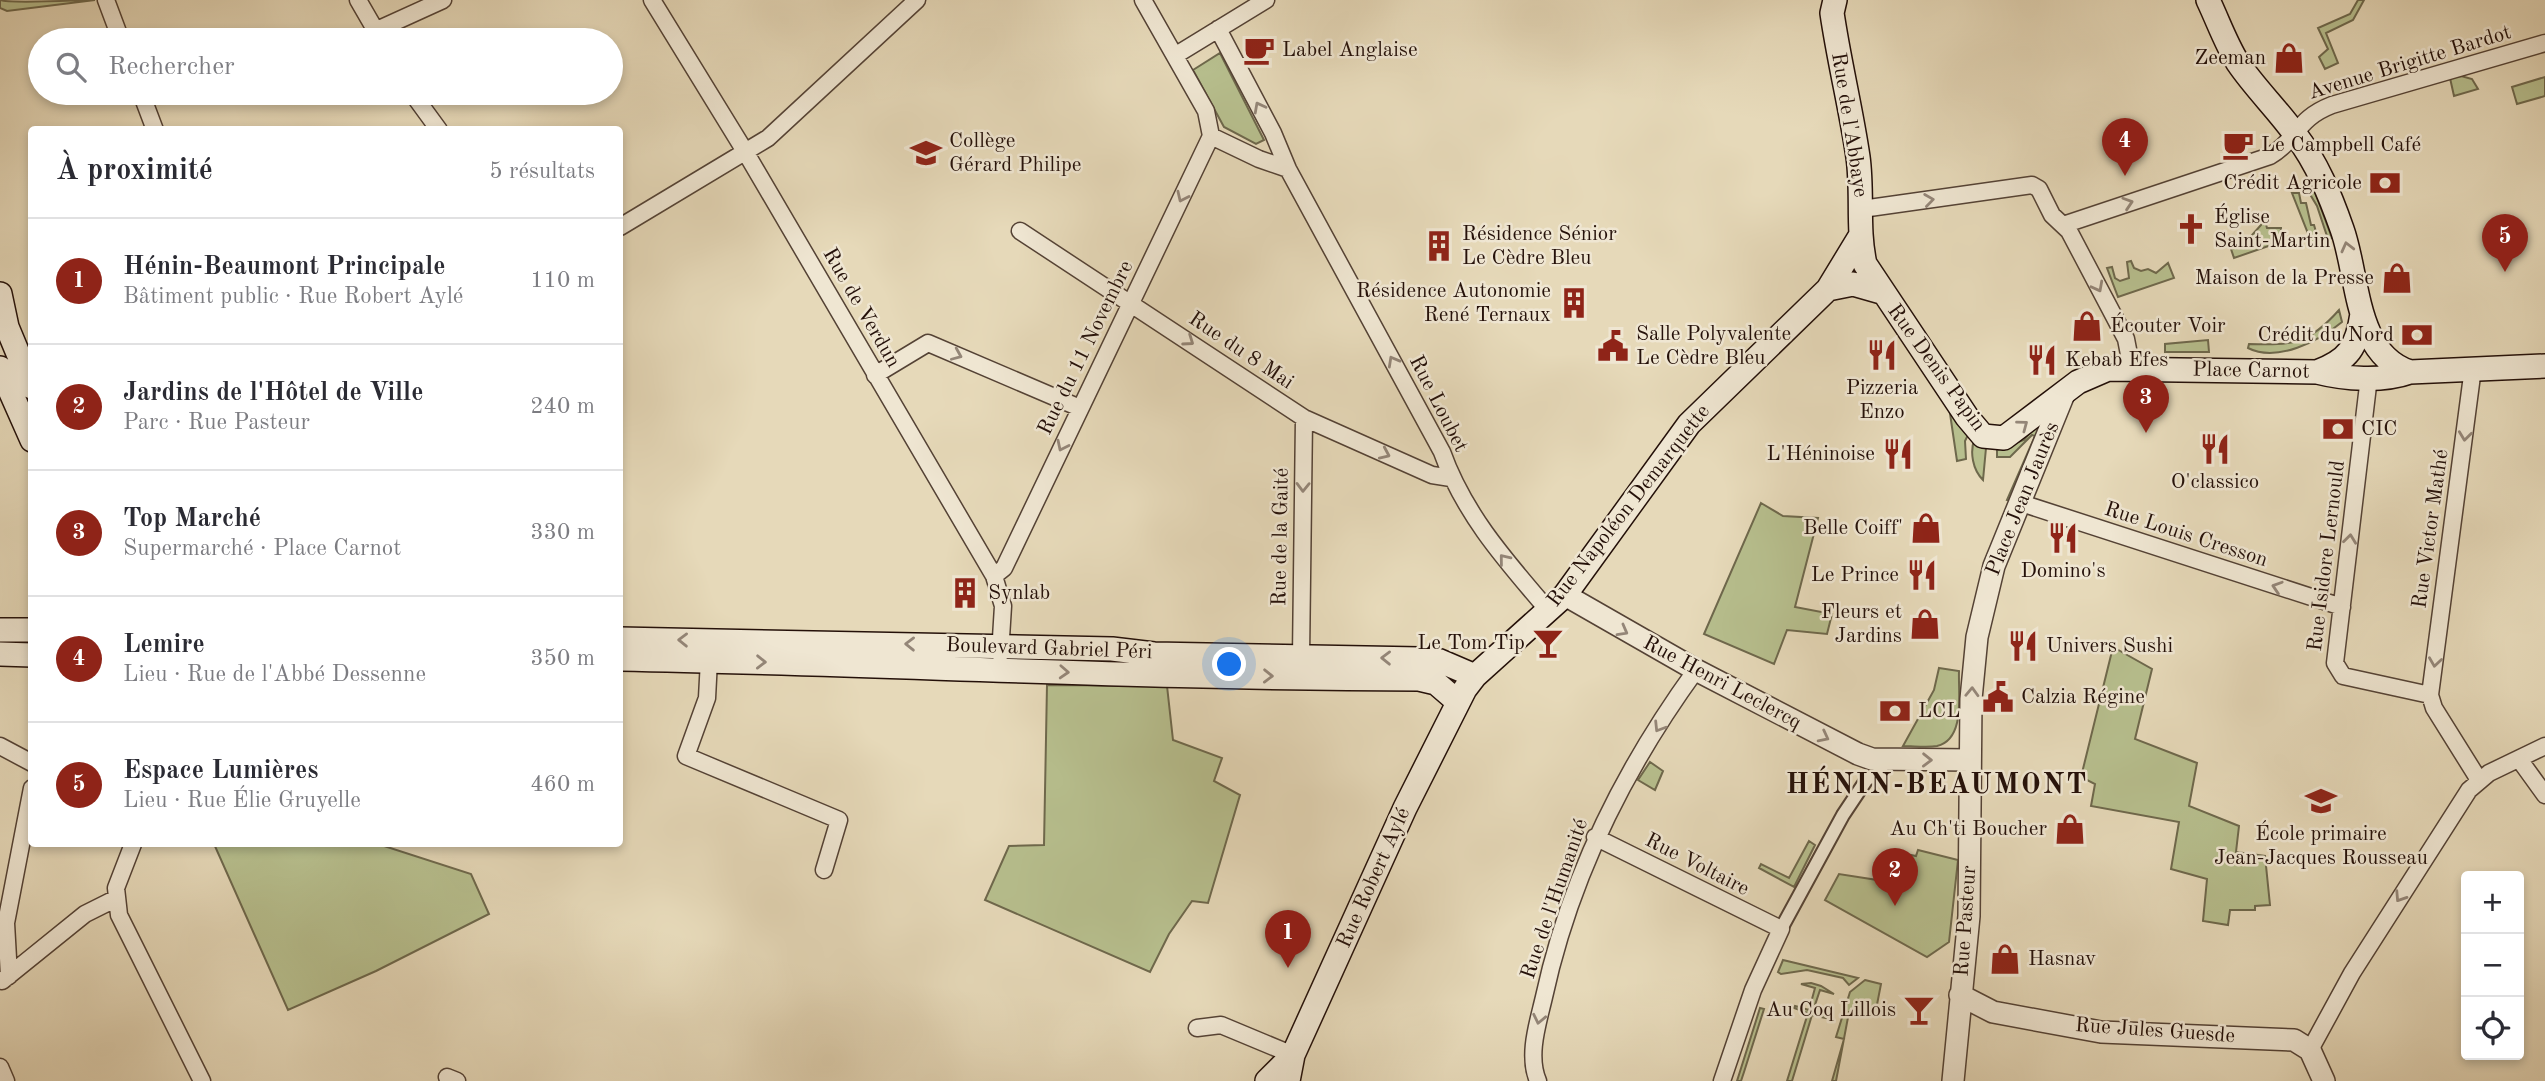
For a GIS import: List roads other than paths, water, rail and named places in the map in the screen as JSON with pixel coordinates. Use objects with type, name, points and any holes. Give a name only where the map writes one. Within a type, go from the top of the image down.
[{"type":"main road","points":[[2208,0],[2238,63],[2295,133],[2317,167],[2346,239],[2362,314],[2382,356],[2410,372]]},
{"type":"main road","name":"Rue de l'Abbaye","points":[[1832,4],[1858,157],[1862,209],[1859,238]]},
{"type":"main road","name":"Rue Napoléon Demarquette","points":[[1458,702],[1475,676],[1566,595],[1689,424],[1828,289],[1859,238]]},
{"type":"main road","name":"Rue Denis Papin","points":[[1859,238],[1865,264],[1881,292],[1983,436],[1994,439],[2010,435],[2064,394]]},
{"type":"main road","name":"Rue Denis Papin","points":[[1828,289],[1853,284],[1881,292]]},
{"type":"main road","points":[[0,294],[7,327],[28,377]]},
{"type":"main road","points":[[2317,372],[2340,363],[2347,355],[2358,335],[2362,314]]},
{"type":"main road","name":"Place Carnot","points":[[2132,370],[2317,372],[2343,377],[2392,377],[2410,372],[2545,366]]},
{"type":"main road","points":[[0,368],[28,431]]},
{"type":"main road","name":"Place Jean Jaurès","points":[[2064,394],[2092,374],[2108,369],[2132,370]]},
{"type":"main road","points":[[0,630],[28,630]]},
{"type":"main road","name":"Boulevard Gabriel Péri","points":[[623,639],[1003,646],[1112,649],[1154,654],[1440,661],[1475,676]]},
{"type":"main road","points":[[0,654],[28,655]]},
{"type":"main road","name":"Boulevard Gabriel Péri","points":[[623,659],[1419,679],[1436,683],[1458,702]]},
{"type":"main road","name":"Rue Robert Aylé","points":[[1288,1081],[1293,1055],[1405,808],[1458,702]]},
{"type":"main road","name":"Rue Robert Aylé","points":[[1267,1081],[1293,1055]]},
{"type":"street","points":[[106,0],[116,28]]},
{"type":"street","points":[[358,0],[375,28]]},
{"type":"street","points":[[392,28],[443,0]]},
{"type":"street","name":"Rue de Verdun","points":[[652,0],[746,153],[994,576],[1003,606],[1003,646],[996,669]]},
{"type":"street","points":[[623,225],[768,138],[917,0]]},
{"type":"street","points":[[1143,0],[1206,111],[1211,136],[1259,159],[1288,169]]},
{"type":"street","points":[[1176,55],[1266,0]]},
{"type":"street","name":"Rue Loubet","points":[[1218,30],[1273,133],[1288,169],[1442,452],[1451,478],[1494,547],[1548,610]]},
{"type":"street","name":"Avenue Brigitte Bardot","points":[[2063,225],[2270,156],[2295,133],[2305,119],[2332,105],[2545,43]]},
{"type":"street","points":[[146,105],[153,126]]},
{"type":"street","points":[[421,105],[436,126]]},
{"type":"street","name":"Rue du 11 Novembre","points":[[994,576],[1004,568],[1211,136]]},
{"type":"street","points":[[1862,209],[2032,185],[2039,188],[2052,215],[2063,225],[2122,331],[2132,370]]},
{"type":"street","name":"Rue du 8 Mai","points":[[1020,231],[1304,418],[1432,475],[1451,478]]},
{"type":"street","points":[[875,375],[928,343],[1080,408]]},
{"type":"street","name":"Rue Victor Mathé","points":[[2430,695],[2473,369]]},
{"type":"street","name":"Rue Isidore Lernould","points":[[2369,377],[2335,663],[2339,673],[2430,695]]},
{"type":"street","name":"Place Jean Jaurès","points":[[1970,760],[1977,637],[1994,566],[2064,394]]},
{"type":"street","name":"Rue de la Gaité","points":[[1301,657],[1304,418]]},
{"type":"street","name":"Rue Louis Cresson","points":[[2018,502],[2342,607]]},
{"type":"street","name":"Rue Henri Leclercq","points":[[1566,595],[1696,670],[1858,754],[1884,759]]},
{"type":"street","points":[[709,660],[707,698],[685,755],[839,820],[824,870]]},
{"type":"street","name":"Rue de l'Humanité","points":[[1538,1081],[1533,1061],[1536,1030],[1550,970],[1595,837],[1622,786],[1696,670]]},
{"type":"street","points":[[2430,695],[2434,708],[2479,780]]},
{"type":"street","points":[[0,746],[28,761]]},
{"type":"street","points":[[2324,1081],[2310,1050],[2372,940],[2479,780],[2545,746]]},
{"type":"street","points":[[1721,1081],[1753,990],[1781,929],[1843,815],[1867,779],[1880,773],[1884,759],[1970,760]]},
{"type":"street","points":[[2519,759],[2545,794]]},
{"type":"street","name":"Rue Pasteur","points":[[1953,1081],[1970,893],[1970,760]]},
{"type":"street","points":[[4,979],[6,923],[28,809]]},
{"type":"street","name":"Rue Voltaire","points":[[1595,837],[1781,929]]},
{"type":"street","points":[[132,847],[119,876],[115,899],[119,915],[202,1081]]},
{"type":"street","points":[[4,979],[85,914],[115,899]]},
{"type":"street","name":"Rue Jules Guesde","points":[[1960,995],[1993,1012],[2101,1032],[2280,1037],[2294,1040],[2310,1050]]},
{"type":"street","points":[[1197,1028],[1221,1025],[1293,1055]]},
{"type":"street","points":[[0,1067],[5,1081]]},
{"type":"place","name":"Label Anglaise","points":[[1259,50]]},
{"type":"place","name":"Zeeman","points":[[2289,58]]},
{"type":"place","name":"Le Campbell Café","points":[[2238,145]]},
{"type":"place","name":"Collège Gérard Philipe","points":[[926,153]]},
{"type":"place","name":"Lemire","points":[[2125,176]]},
{"type":"place","name":"Crédit Agricole","points":[[2385,183]]},
{"type":"place","name":"Église Saint-Martin","points":[[2191,229]]},
{"type":"place","name":"Résidence Sénior Le Cèdre Bleu","points":[[1439,246]]},
{"type":"place","name":"Espace Lumières","points":[[2505,272]]},
{"type":"place","name":"Maison de la Presse","points":[[2397,278]]},
{"type":"place","name":"Résidence Autonomie René Ternaux","points":[[1574,303]]},
{"type":"place","name":"Écouter Voir","points":[[2087,326]]},
{"type":"place","name":"Crédit du Nord","points":[[2417,335]]},
{"type":"place","name":"Salle Polyvalente Le Cèdre Bleu","points":[[1613,346]]},
{"type":"place","name":"Pizzeria Enzo","points":[[1882,355]]},
{"type":"place","name":"Kebab Efes","points":[[2042,360]]},
{"type":"place","name":"CIC","points":[[2338,429]]},
{"type":"place","name":"Top Marché","points":[[2146,433]]},
{"type":"place","name":"O'classico","points":[[2215,449]]},
{"type":"place","name":"L'Héninoise","points":[[1898,454]]},
{"type":"place","name":"Belle Coiff'","points":[[1926,528]]},
{"type":"place","name":"Domino's","points":[[2063,538]]},
{"type":"place","name":"Le Prince","points":[[1922,575]]},
{"type":"place","name":"Synlab","points":[[965,593]]},
{"type":"place","name":"Fleurs et Jardins","points":[[1925,624]]},
{"type":"place","name":"Le Tom Tip","points":[[1548,643]]},
{"type":"place","name":"Univers Sushi","points":[[2023,646]]},
{"type":"place","name":"Calzia Régine","points":[[1998,697]]},
{"type":"place","name":"LCL","points":[[1895,711]]},
{"type":"place","name":"École primaire Jean-Jacques Rousseau","points":[[2321,801]]},
{"type":"place","name":"Au Ch'ti Boucher","points":[[2070,829]]},
{"type":"place","name":"Jardins de l'Hôtel de Ville","points":[[1895,906]]},
{"type":"place","name":"Hasnav","points":[[2005,959]]},
{"type":"place","name":"Hénin-Beaumont Principale","points":[[1288,968]]},
{"type":"place","name":"Au Coq Lillois","points":[[1919,1010]]},
{"type":"district","name":"HÉNIN-BEAUMONT","points":[[1937,786]]}]
